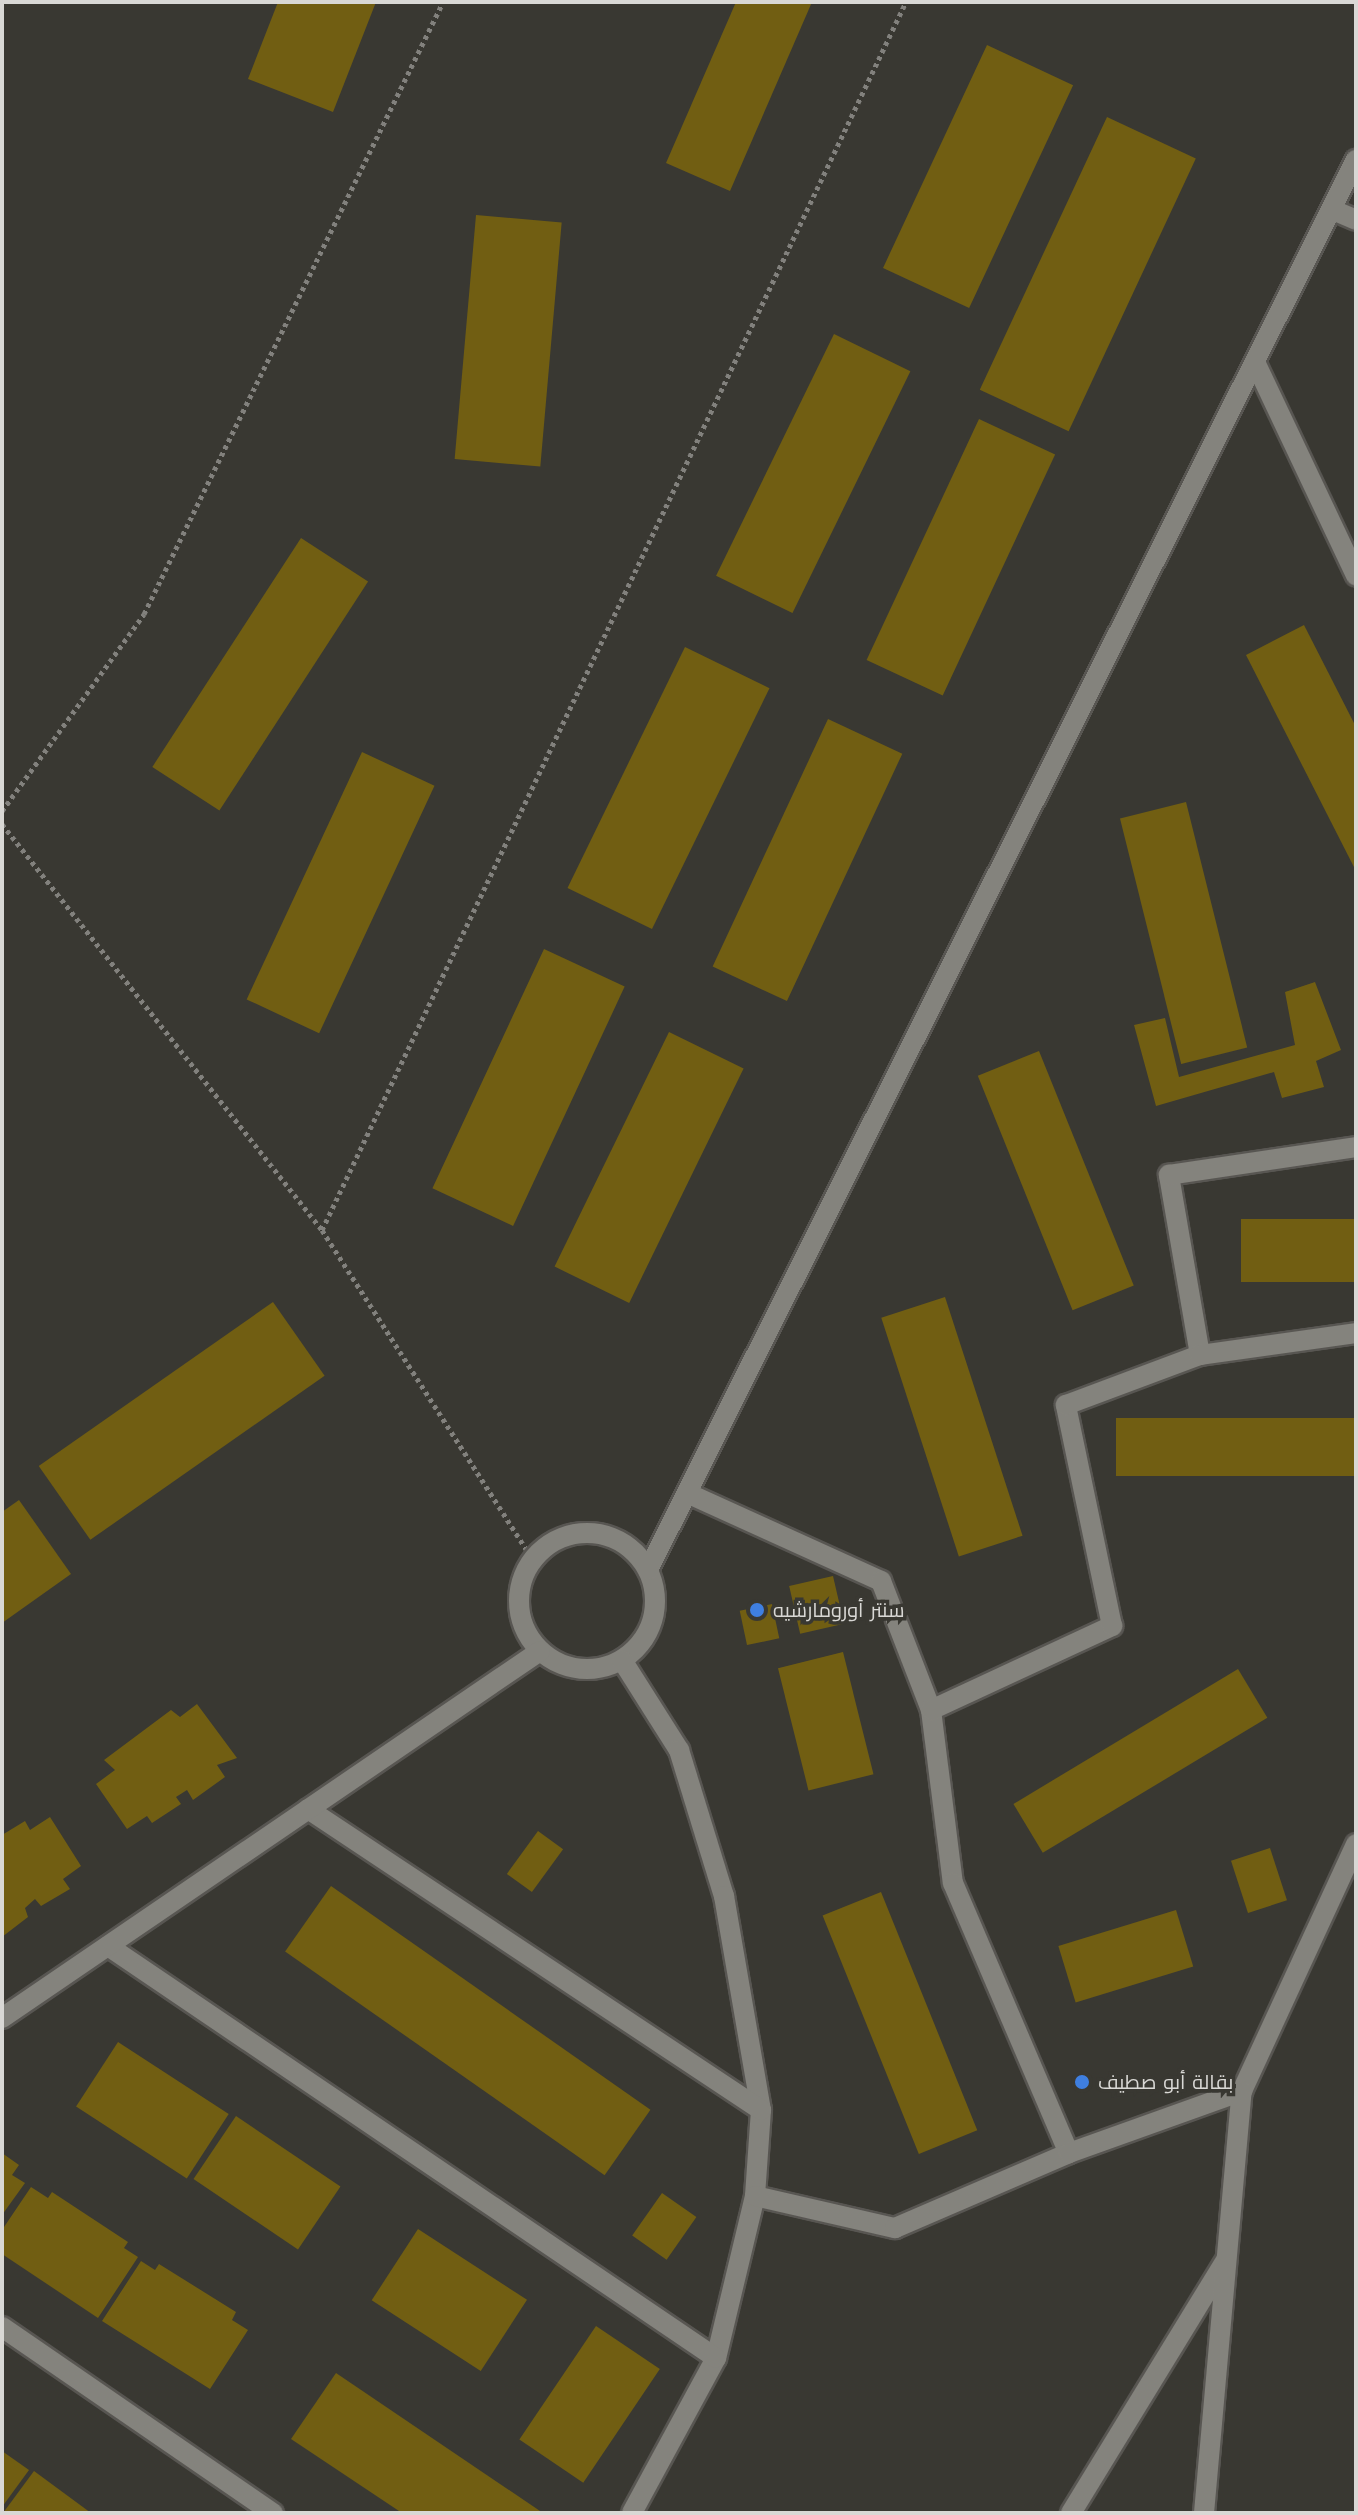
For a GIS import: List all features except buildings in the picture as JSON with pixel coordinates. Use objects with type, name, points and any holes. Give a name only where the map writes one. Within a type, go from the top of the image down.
[{"type":"street","points":[[648,1570],[1356,160]]},
{"type":"street","points":[[1333,210],[1356,220]]},
{"type":"street","points":[[1256,364],[1356,576]]},
{"type":"street","points":[[1200,1355],[1169,1175],[1356,1147]]},
{"type":"street","points":[[931,1710],[1112,1626],[1066,1405],[1200,1355],[1356,1333]]},
{"type":"street","points":[[687,1493],[881,1581],[931,1710],[953,1883],[1069,2153]]},
{"type":"street","points":[[584,1533],[622,1542],[637,1554],[648,1570],[655,1589],[655,1610],[650,1630],[638,1647],[622,1660],[594,1670],[565,1666],[540,1651],[527,1635],[520,1616],[523,1577],[533,1560],[564,1537],[584,1533]]},
{"type":"street","points":[[2,2018],[540,1651]]},
{"type":"street","points":[[622,1660],[679,1750],[711,1852],[724,1896],[761,2110],[755,2196],[716,2358],[632,2513]]},
{"type":"street","points":[[308,1809],[761,2110]]},
{"type":"street","points":[[1204,2513],[1242,2091],[1356,1844]]},
{"type":"street","points":[[108,1946],[716,2358]]},
{"type":"street","points":[[755,2196],[895,2228],[1069,2153],[1242,2091]]},
{"type":"street","points":[[1071,2513],[1227,2259]]},
{"type":"street","points":[[2,2327],[273,2513]]},
{"type":"path","points":[[2,811],[144,614],[443,2]]},
{"type":"path","points":[[322,1230],[906,2]]},
{"type":"path","points":[[2,824],[322,1230],[533,1560]]},
{"type":"place","name":"سنتر أورومارشيه","points":[[757,1610]]},
{"type":"place","name":"بقالة أبو صطيف","points":[[1082,2082]]}]
